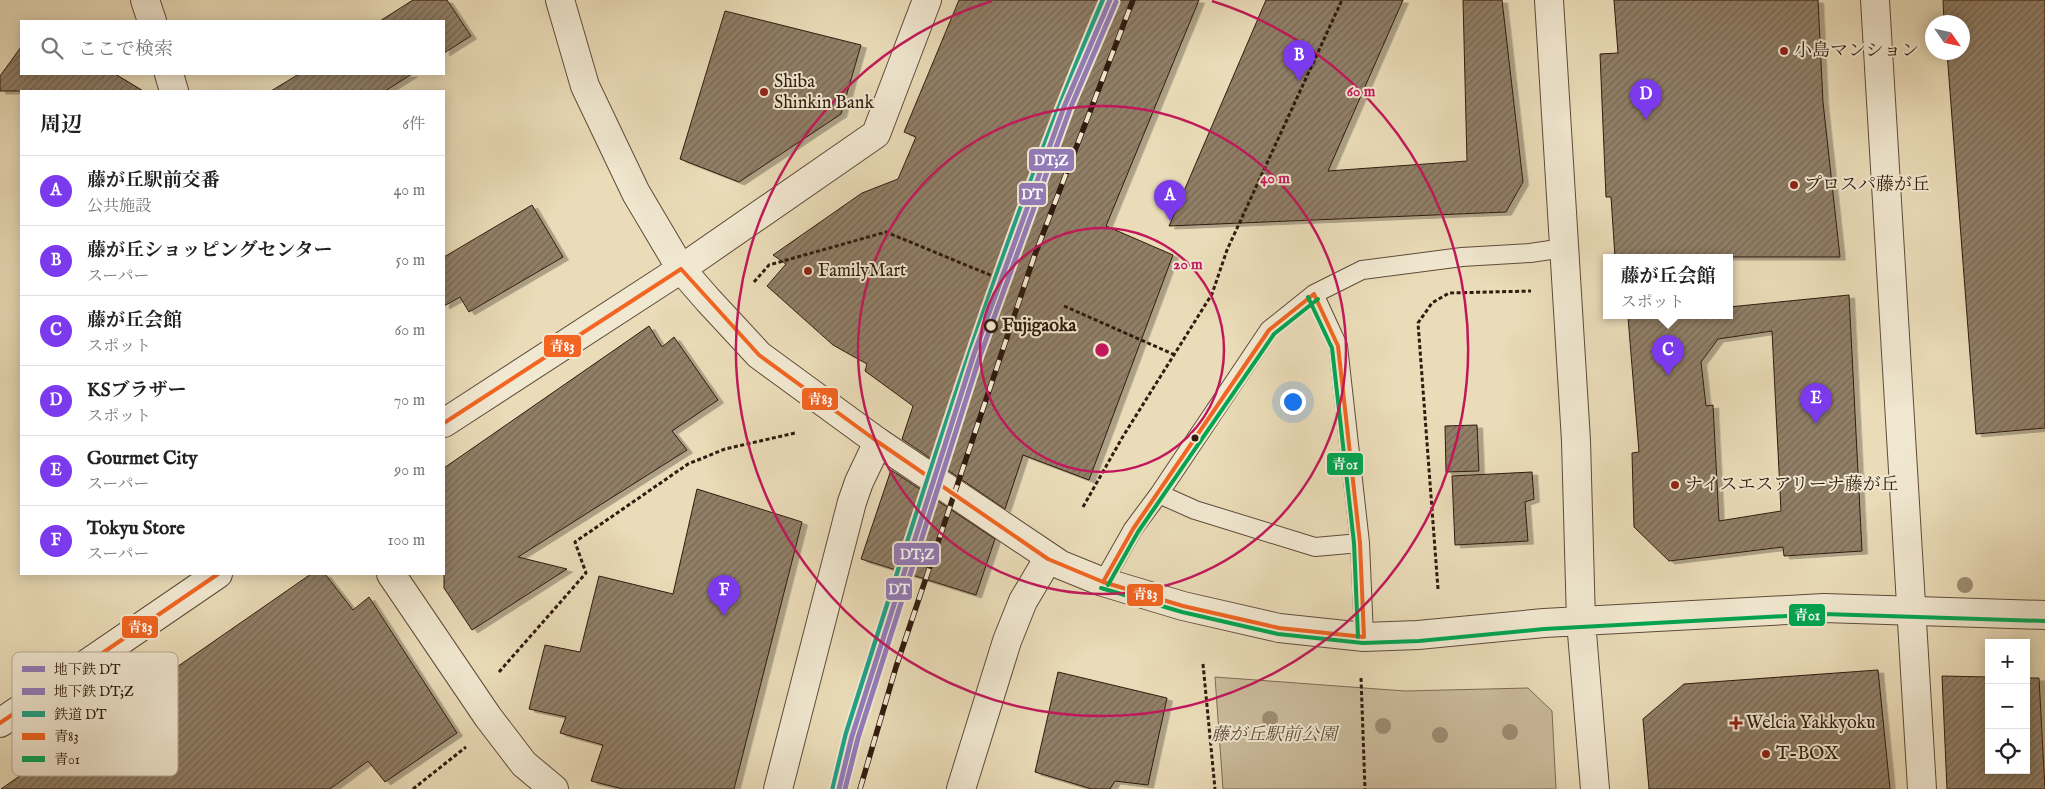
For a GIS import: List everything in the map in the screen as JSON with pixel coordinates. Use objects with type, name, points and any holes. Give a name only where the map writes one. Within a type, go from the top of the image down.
[{"type":"street","points":[[145,0],[152,20]]},
{"type":"street","points":[[560,0],[585,86],[636,193],[681,268],[759,355],[878,442],[1048,559],[1102,582],[1183,606],[1279,628],[1364,637],[1418,635],[1544,623],[1824,608],[2045,615]]},
{"type":"street","points":[[445,421],[681,268],[876,134],[927,0]]},
{"type":"street","points":[[1548,0],[1576,441],[1581,621],[1594,789]]},
{"type":"street","points":[[1875,0],[1922,789]]},
{"type":"street","points":[[169,75],[174,90]]},
{"type":"street","points":[[778,789],[852,502],[859,482],[878,442]]},
{"type":"street","points":[[961,789],[1007,641],[1024,601],[1048,559]]},
{"type":"street","points":[[104,652],[217,575]]},
{"type":"street","points":[[392,575],[488,717],[524,764],[554,789]]},
{"type":"street","points":[[0,723],[12,715]]},
{"type":"lane","points":[[1102,582],[1133,529],[1159,494],[1269,330],[1314,294],[1362,270],[1462,257],[1530,253],[1564,248]]},
{"type":"lane","points":[[1314,294],[1338,346],[1360,543],[1364,637]]},
{"type":"lane","points":[[1159,494],[1195,510],[1315,547],[1360,543]]},
{"type":"path","points":[[1083,507],[1122,438],[1212,294],[1227,250],[1342,0]]},
{"type":"path","points":[[754,282],[769,265],[886,232],[995,277]]},
{"type":"path","points":[[1438,588],[1418,323],[1432,303],[1449,293],[1534,291]]},
{"type":"path","points":[[1064,306],[1175,355]]},
{"type":"path","points":[[507,665],[586,573],[575,542],[688,464],[705,455],[795,433]]},
{"type":"path","points":[[1203,664],[1215,789]]},
{"type":"path","points":[[1361,678],[1365,789]]},
{"type":"path","points":[[413,789],[466,746]]},
{"type":"green space","name":"藤が丘駅前公園","points":[[1215,677],[1405,691],[1528,688],[1552,711],[1556,789],[1223,789]]},
{"type":"building","points":[[413,0],[447,0],[471,36],[445,52],[445,20],[382,20]]},
{"type":"building","points":[[959,0],[1199,0],[1106,226],[1173,255],[1089,480],[1023,455],[1005,509],[902,439],[913,406],[865,371],[867,364],[833,345],[767,286],[786,264],[773,255],[862,193],[898,179],[916,137],[904,132]]},
{"type":"building","points":[[1266,0],[1403,0],[1328,171],[1467,161],[1463,0],[1502,0],[1523,182],[1506,212],[1169,226]]},
{"type":"building","points":[[1614,0],[1818,0],[1823,102],[1840,257],[1733,257],[1733,254],[1615,254],[1611,197],[1606,197],[1600,54],[1618,53]]},
{"type":"building","points":[[1943,0],[2045,0],[2045,428],[1976,434],[1948,60],[1970,60],[1970,15],[1944,15]]},
{"type":"building","points":[[725,11],[861,45],[841,114],[739,182],[680,159]]},
{"type":"building","points":[[20,48],[20,75],[117,75],[141,90],[0,91],[0,76]]},
{"type":"building","points":[[297,75],[410,75],[387,90],[273,90]]},
{"type":"building","points":[[532,205],[563,257],[469,312],[460,297],[445,305],[445,256]]},
{"type":"building","points":[[1849,295],[1862,551],[1784,556],[1783,547],[1669,561],[1634,527],[1632,453],[1639,452],[1628,319],[1733,319],[1733,307]],"holes":[[[1772,331],[1781,511],[1719,521],[1713,405],[1706,406],[1701,362],[1718,339]]]},
{"type":"building","points":[[649,326],[662,347],[674,337],[718,400],[672,431],[687,450],[518,557],[567,569],[472,630],[444,588],[445,467]]},
{"type":"building","points":[[1477,425],[1479,471],[1446,472],[1445,426]]},
{"type":"building","points":[[891,470],[995,539],[976,595],[861,559]]},
{"type":"building","points":[[1532,472],[1534,499],[1525,502],[1528,541],[1455,545],[1452,476]]},
{"type":"building","points":[[697,489],[802,522],[734,789],[623,789],[591,781],[603,745],[560,733],[566,717],[529,709],[545,645],[580,652],[599,576],[673,594]]},
{"type":"building","points":[[310,575],[326,575],[353,610],[369,597],[457,733],[385,782],[368,761],[330,789],[1,789],[20,776],[178,776],[178,666]]},
{"type":"building","name":"T-BOX","points":[[1878,670],[1890,789],[1649,789],[1643,719],[1684,684]]},
{"type":"building","points":[[1058,672],[1167,698],[1148,785],[1115,781],[1110,789],[1092,789],[1035,772]]},
{"type":"building","points":[[1942,676],[1985,677],[1985,774],[2030,774],[2030,678],[2039,678],[2045,789],[1947,789]]},
{"type":"railway","points":[[860,789],[896,667],[1034,257],[1133,0]]},
{"type":"metro line","name":"DT","points":[[839,789],[852,736],[974,354],[1064,107],[1110,0]]},
{"type":"metro line","name":"DT;Z","points":[[845,789],[858,738],[980,356],[1070,109],[1116,2]]},
{"type":"rail line","name":"DT","points":[[833,788],[846,734],[966,364],[1031,181],[1103,0]]},
{"type":"transit line","name":"青83","points":[[681,269],[759,355],[878,442],[1048,559],[1103,582],[1183,606],[1279,628],[1364,637],[1360,543],[1338,346],[1314,294]]},
{"type":"transit line","name":"青83","points":[[445,422],[681,269]]},
{"type":"transit line","name":"青83","points":[[1103,582],[1133,529],[1269,330],[1314,294]]},
{"type":"transit line","name":"青01","points":[[1308,297],[1332,348],[1354,543],[1358,637]]},
{"type":"transit line","name":"青01","points":[[1108,585],[1138,532],[1274,334],[1318,299]]},
{"type":"transit line","name":"青83","points":[[104,652],[217,575]]},
{"type":"transit line","name":"青01","points":[[1101,588],[1182,612],[1278,634],[1363,643],[1419,641],[1544,629],[1824,614],[2045,621]]},
{"type":"transit line","name":"青83","points":[[0,723],[12,715]]},
{"type":"place","name":"小島マンション","points":[[1784,51]]},
{"type":"place","name":"藤が丘ショッピングセンター","points":[[1299,81]]},
{"type":"place","name":"Shiba Shinkin Bank","points":[[764,92]]},
{"type":"place","name":"KSブラザー","points":[[1646,120]]},
{"type":"place","name":"プロスパ藤が丘","points":[[1794,185]]},
{"type":"place","name":"藤が丘駅前交番","points":[[1170,221]]},
{"type":"place","name":"FamilyMart","points":[[808,271]]},
{"type":"place","name":"Fujigaoka","points":[[991,326]]},
{"type":"place","name":"藤が丘会館","points":[[1668,376]]},
{"type":"place","name":"Gourmet City","points":[[1816,424]]},
{"type":"place","name":"ナイスエスアリーナ藤が丘","points":[[1675,485]]},
{"type":"place","name":"Tokyu Store","points":[[724,616]]},
{"type":"place","name":"Welcia Yakkyoku","points":[[1736,723]]},
{"type":"place","name":"T-BOX","points":[[1766,754]]}]
